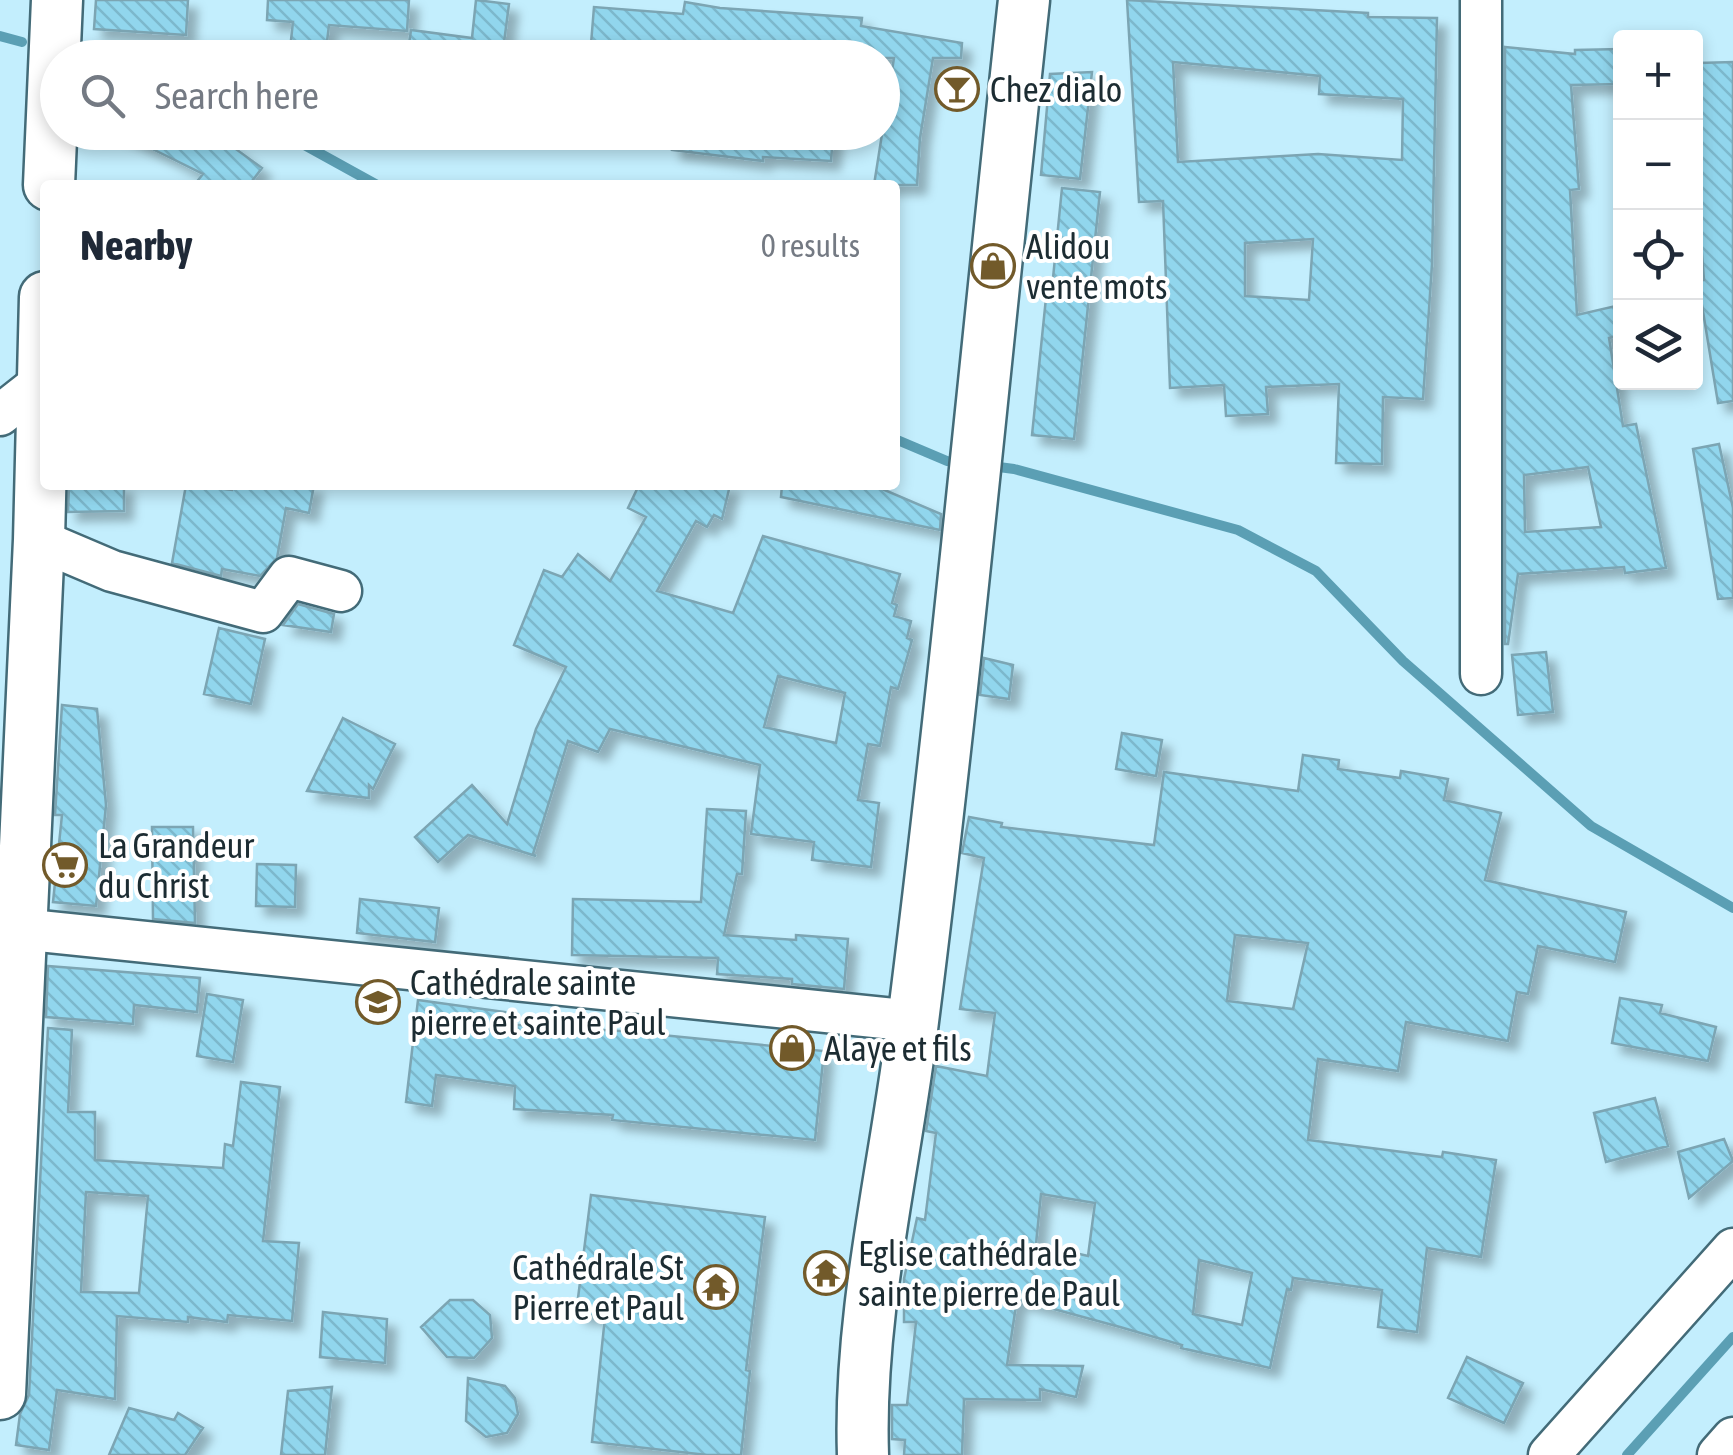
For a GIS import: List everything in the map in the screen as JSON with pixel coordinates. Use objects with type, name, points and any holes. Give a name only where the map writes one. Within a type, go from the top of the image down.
[{"type":"street","points":[[55,40],[57,0]]},
{"type":"street","points":[[863,1455],[862,1414],[870,1318],[913,1022],[1024,0]]},
{"type":"street","points":[[1481,0],[1481,674]]},
{"type":"street","points":[[50,180],[51,150]]},
{"type":"street","points":[[0,416],[40,384]]},
{"type":"street","points":[[0,1394],[41,490]]},
{"type":"street","points":[[40,540],[112,571],[262,612],[289,577],[341,591]]},
{"type":"street","points":[[20,929],[913,1022]]},
{"type":"street","points":[[1549,1455],[1733,1248]]},
{"type":"street","points":[[1718,1455],[1733,1438]]},
{"type":"building","points":[[96,0],[188,0],[186,35],[94,29]]},
{"type":"building","points":[[268,0],[409,0],[407,31],[329,25],[327,40],[291,40],[293,22],[267,20]]},
{"type":"building","points":[[476,0],[509,4],[504,40],[410,40],[411,30],[472,38]]},
{"type":"building","points":[[1127,0],[1368,13],[1368,17],[1437,18],[1432,264],[1423,399],[1383,397],[1382,464],[1336,463],[1339,384],[1266,387],[1268,414],[1226,416],[1224,385],[1170,388],[1163,201],[1139,202]],"holes":[[[1173,62],[1320,76],[1319,94],[1403,99],[1402,160],[1318,154],[1178,162]],[[1313,239],[1309,300],[1245,296],[1245,243]]]},
{"type":"building","points":[[685,2],[862,18],[861,26],[962,43],[961,58],[933,58],[917,185],[875,180],[880,150],[900,150],[900,40],[591,40],[594,7],[683,14]]},
{"type":"building","points":[[1505,47],[1575,54],[1575,50],[1613,49],[1613,84],[1571,85],[1579,189],[1570,190],[1577,315],[1613,307],[1613,337],[1609,338],[1613,390],[1617,390],[1623,426],[1636,424],[1666,568],[1625,573],[1624,567],[1518,574],[1508,644]],"holes":[[[1588,467],[1601,527],[1525,532],[1524,475]]]},
{"type":"building","points":[[1733,62],[1733,401],[1718,403],[1703,312],[1703,63]]},
{"type":"building","points":[[1092,72],[1080,179],[1041,175],[1050,74]]},
{"type":"building","points":[[154,150],[237,150],[262,168],[253,180],[198,180],[203,174]]},
{"type":"building","points":[[672,150],[832,150],[831,161],[763,157],[763,161]]},
{"type":"building","points":[[1062,188],[1100,192],[1074,439],[1032,435]]},
{"type":"building","points":[[1719,444],[1733,508],[1733,598],[1718,599],[1693,449]]},
{"type":"building","points":[[69,490],[124,490],[124,511],[68,512]]},
{"type":"building","points":[[185,490],[313,490],[309,513],[286,508],[277,558],[260,576],[222,569],[221,576],[172,563]]},
{"type":"building","points":[[637,490],[729,490],[722,519],[714,515],[707,527],[696,521],[657,591],[733,613],[763,536],[900,574],[892,603],[897,605],[894,616],[911,621],[907,638],[912,640],[898,689],[891,687],[880,746],[868,744],[858,800],[879,803],[871,867],[812,860],[814,842],[751,834],[760,765],[610,729],[598,752],[568,741],[533,854],[536,856],[468,835],[438,862],[415,837],[472,785],[507,824],[536,729],[566,667],[514,645],[544,570],[562,577],[578,554],[610,581],[646,517],[628,508]],"holes":[[[778,676],[845,693],[836,743],[764,727]]]},
{"type":"building","points":[[782,490],[885,490],[941,514],[940,530],[781,497]]},
{"type":"building","points":[[298,604],[334,614],[331,632],[283,625]]},
{"type":"building","points":[[219,628],[265,639],[251,704],[204,694]]},
{"type":"building","points":[[1546,652],[1553,712],[1518,715],[1512,655]]},
{"type":"building","points":[[984,658],[1013,665],[1009,699],[980,695]]},
{"type":"building","points":[[62,705],[97,709],[106,805],[96,906],[53,902],[62,815],[55,815]]},
{"type":"building","points":[[343,718],[395,744],[373,789],[369,785],[369,798],[307,791]]},
{"type":"building","points":[[1122,733],[1162,740],[1156,776],[1116,769]]},
{"type":"building","points":[[1303,755],[1339,760],[1338,769],[1400,778],[1401,771],[1448,779],[1444,800],[1501,813],[1485,880],[1626,912],[1615,962],[1538,946],[1528,994],[1517,992],[1508,1041],[1406,1022],[1398,1071],[1318,1059],[1308,1140],[1496,1160],[1481,1257],[1427,1248],[1417,1332],[1378,1327],[1382,1290],[1293,1278],[1291,1290],[1287,1289],[1270,1368],[1181,1348],[1182,1345],[1017,1299],[1007,1365],[1083,1366],[1076,1397],[1040,1389],[1040,1400],[964,1399],[962,1455],[904,1455],[905,1440],[892,1439],[892,1405],[907,1405],[916,1322],[904,1322],[904,1279],[917,1218],[925,1220],[936,1133],[926,1131],[936,1066],[987,1076],[995,1013],[960,1009],[984,858],[962,853],[969,817],[1002,823],[1001,827],[1154,845],[1164,772],[1298,791]],"holes":[[[1235,935],[1308,943],[1293,1009],[1227,1001]],[[1041,1194],[1095,1203],[1088,1256],[1036,1244]],[[1199,1260],[1252,1273],[1242,1325],[1193,1314]]]},
{"type":"building","points":[[707,809],[746,811],[742,874],[737,874],[724,935],[848,939],[844,989],[792,984],[792,979],[717,974],[718,958],[572,955],[573,899],[701,902]]},
{"type":"building","points":[[152,827],[193,827],[195,923],[153,919]]},
{"type":"building","points":[[257,864],[296,865],[295,907],[256,906]]},
{"type":"building","points":[[360,899],[439,908],[435,942],[357,933]]},
{"type":"building","points":[[48,966],[200,978],[197,1012],[134,1005],[133,1024],[46,1017]]},
{"type":"building","points":[[207,994],[243,1000],[233,1062],[197,1056]]},
{"type":"building","points":[[1620,998],[1662,1005],[1660,1013],[1716,1027],[1708,1061],[1612,1043]]},
{"type":"building","points":[[418,1000],[505,1012],[503,1024],[824,1051],[815,1140],[612,1120],[613,1115],[514,1109],[515,1086],[436,1075],[432,1106],[406,1102]]},
{"type":"building","points":[[48,1028],[72,1030],[68,1112],[95,1112],[95,1160],[223,1168],[225,1144],[233,1146],[241,1082],[280,1087],[263,1241],[299,1243],[292,1321],[228,1315],[227,1322],[117,1316],[115,1399],[57,1390],[49,1450],[16,1445],[20,1414],[29,1395]],"holes":[[[86,1192],[148,1196],[139,1293],[81,1292]]]},
{"type":"building","points":[[1655,1098],[1668,1146],[1606,1162],[1594,1113]]},
{"type":"building","points":[[1724,1139],[1733,1161],[1689,1198],[1678,1152]]},
{"type":"building","points":[[591,1195],[765,1217],[746,1370],[750,1371],[741,1455],[592,1442],[605,1317],[576,1314]]},
{"type":"building","points":[[450,1300],[473,1300],[490,1315],[492,1338],[474,1358],[447,1357],[421,1327]]},
{"type":"building","points":[[323,1312],[387,1319],[385,1363],[320,1357]]},
{"type":"building","points":[[1467,1357],[1523,1383],[1504,1423],[1448,1398]]},
{"type":"building","points":[[468,1378],[505,1386],[515,1398],[518,1414],[507,1433],[486,1437],[466,1421]]},
{"type":"building","points":[[332,1387],[325,1455],[281,1455],[288,1391]]},
{"type":"building","points":[[129,1408],[174,1420],[178,1413],[203,1428],[185,1455],[109,1455]]},
{"type":"waterway","points":[[0,36],[22,42]]},
{"type":"waterway","points":[[314,150],[368,180]]},
{"type":"waterway","points":[[900,441],[947,461],[964,463]]},
{"type":"waterway","points":[[991,466],[1238,530],[1316,571],[1403,661],[1591,826],[1733,908]]},
{"type":"waterway","points":[[1627,1455],[1733,1337]]},
{"type":"place","name":"Chez dialo","points":[[957,89]]},
{"type":"place","name":"Alidou vente mots","points":[[993,266]]},
{"type":"place","name":"La Grandeur du Christ","points":[[65,865]]},
{"type":"place","name":"Cathédrale sainte pierre et sainte Paul","points":[[378,1002]]},
{"type":"place","name":"Alaye et fils","points":[[792,1048]]},
{"type":"place","name":"Eglise cathédrale sainte pierre de Paul","points":[[826,1273]]},
{"type":"place","name":"Cathédrale St Pierre et Paul","points":[[716,1287]]}]
